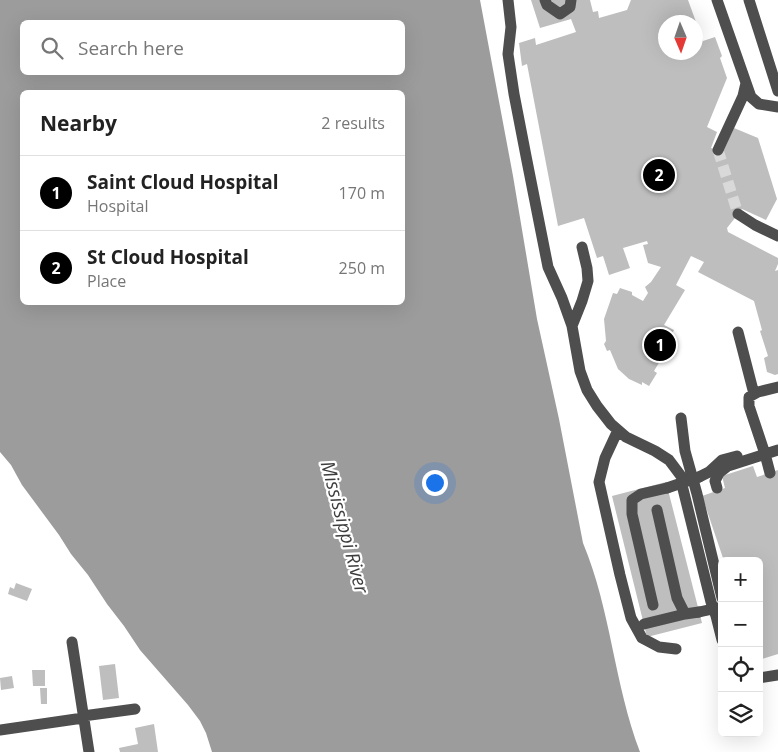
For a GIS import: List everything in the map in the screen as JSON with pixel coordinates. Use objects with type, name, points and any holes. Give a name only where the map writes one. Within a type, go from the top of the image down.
[{"type":"street","points":[[508,0],[511,27],[508,54],[520,130],[548,267],[572,326],[580,371],[587,390],[611,424],[626,438],[655,451],[669,460],[680,476]]},
{"type":"street","points":[[545,0],[547,5],[560,14],[570,7],[571,0]]},
{"type":"street","points":[[718,0],[751,97],[759,104],[778,107]]},
{"type":"street","points":[[749,0],[778,91]]},
{"type":"street","points":[[718,150],[744,96],[746,83]]},
{"type":"street","points":[[738,214],[778,236]]},
{"type":"street","points":[[572,326],[588,281],[582,247]]},
{"type":"street","points":[[738,332],[754,394]]},
{"type":"street","points":[[770,473],[760,456],[749,397],[778,387]]},
{"type":"street","points":[[681,418],[685,451],[718,581]]},
{"type":"street","points":[[618,430],[605,458],[599,482],[631,618],[642,638],[659,647],[676,649]]},
{"type":"street","points":[[717,488],[715,481],[718,473],[728,466],[778,450]]},
{"type":"street","points":[[653,604],[632,514],[632,500],[641,494],[667,488],[699,477],[709,472],[722,460],[748,453],[760,456]]},
{"type":"street","points":[[683,489],[718,624]]},
{"type":"street","points":[[656,510],[677,598],[685,614]]},
{"type":"street","points":[[644,624],[718,608]]},
{"type":"street","points":[[72,642],[89,752]]},
{"type":"street","points":[[763,677],[778,675]]},
{"type":"street","points":[[0,730],[135,710]]},
{"type":"water","name":"Mississippi River","points":[[0,0],[480,0],[513,176],[537,319],[583,543],[600,594],[624,700],[640,752],[212,752],[200,721],[140,650],[22,485],[11,465],[0,452]]},
{"type":"building","points":[[531,0],[590,0],[593,12],[598,11],[599,18],[627,10],[631,0],[688,0],[693,15],[658,15],[658,60],[703,60],[703,41],[715,37],[727,78],[707,127],[717,132],[711,148],[723,152],[734,128],[758,138],[777,199],[766,220],[742,209],[727,228],[728,232],[778,258],[775,271],[778,270],[778,374],[775,375],[767,372],[764,358],[768,356],[760,331],[762,330],[754,301],[698,272],[704,262],[691,256],[676,285],[685,290],[664,325],[674,330],[671,336],[664,332],[662,337],[666,351],[654,371],[657,373],[649,386],[629,379],[618,369],[610,350],[607,351],[604,344],[606,341],[604,319],[613,293],[617,294],[620,288],[632,292],[632,295],[643,301],[648,293],[645,287],[651,282],[661,267],[648,263],[643,245],[648,244],[647,241],[623,248],[630,268],[609,275],[603,256],[597,258],[584,218],[558,226],[527,64],[522,66],[519,43],[535,38],[536,45],[576,32],[571,19],[540,28]]},
{"type":"building","points":[[753,466],[757,477],[778,470],[778,654],[763,659],[763,557],[723,557],[702,496],[725,488],[722,476]]},
{"type":"building","points":[[666,482],[702,623],[647,637],[612,496]]},
{"type":"building","points":[[16,583],[32,589],[27,601],[8,594],[10,587],[14,589]]},
{"type":"building","points":[[115,664],[119,698],[103,700],[99,666]]},
{"type":"building","points":[[32,670],[45,670],[45,686],[33,686]]},
{"type":"building","points":[[12,676],[14,688],[1,690],[0,678]]},
{"type":"building","points":[[40,688],[47,688],[47,704],[41,704]]},
{"type":"building","points":[[154,724],[158,752],[120,752],[119,748],[138,744],[135,728]]},
{"type":"tunnel","points":[[718,150],[738,214]]},
{"type":"place","name":"St Cloud Hospital","points":[[659,175]]},
{"type":"place","name":"Saint Cloud Hospital","points":[[660,345]]}]
